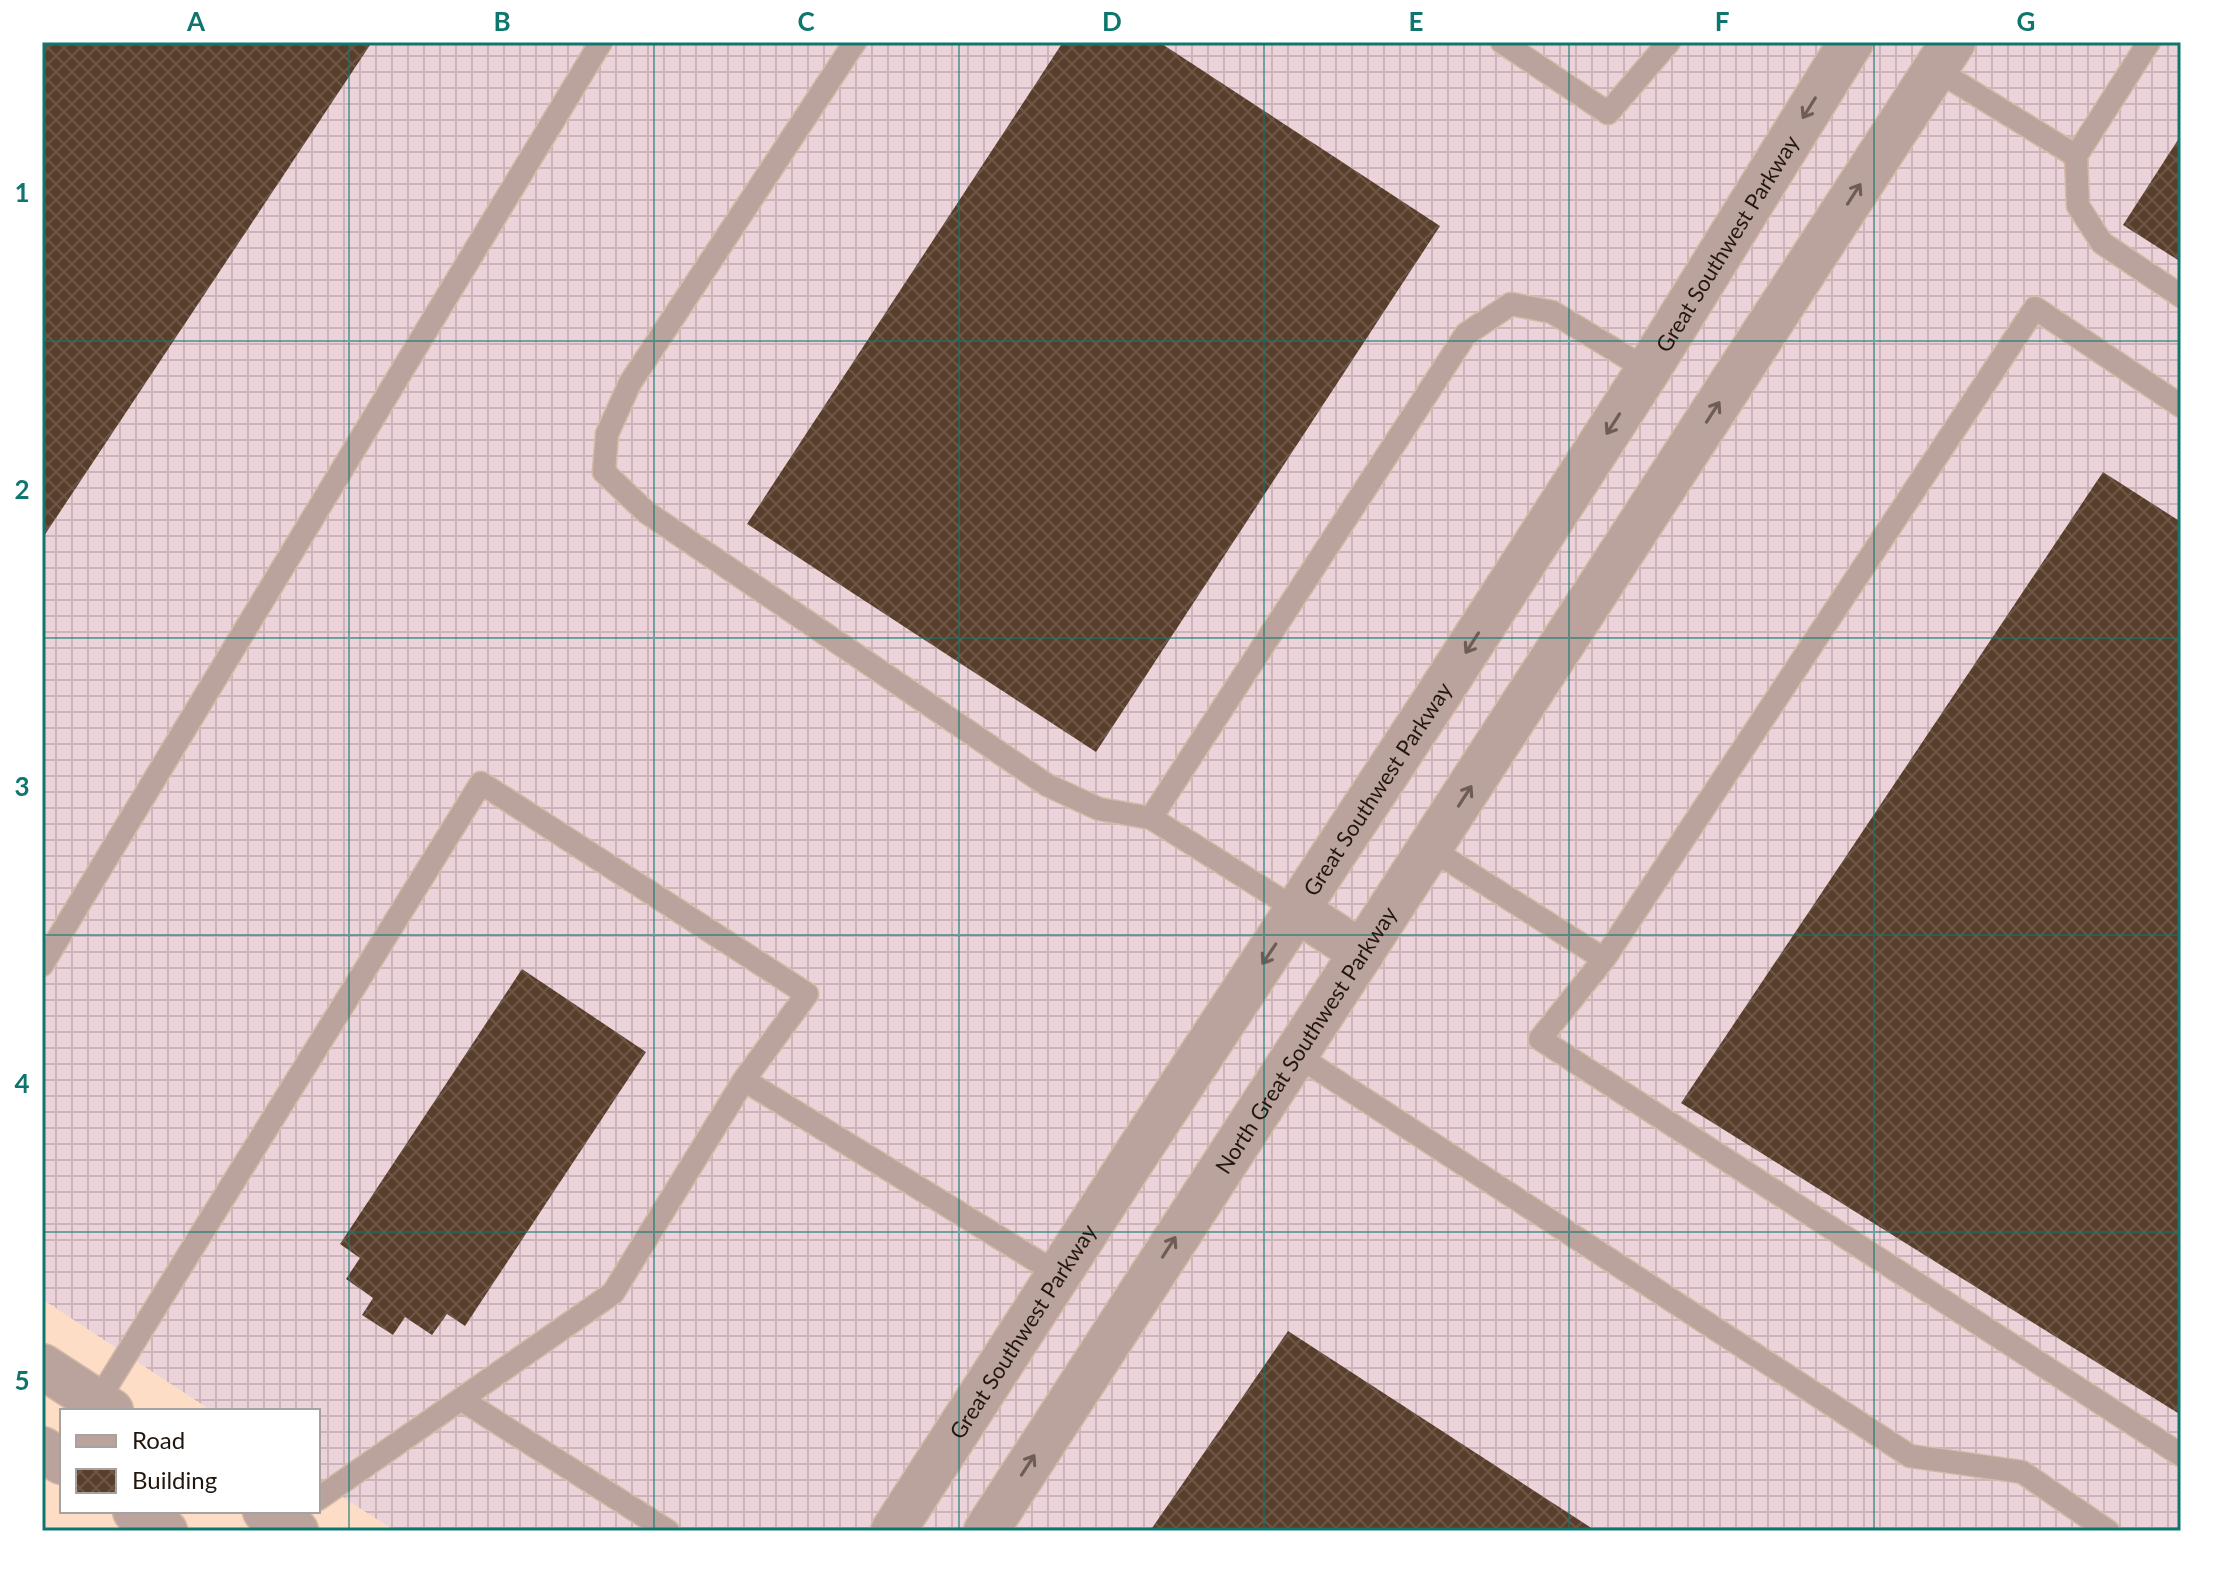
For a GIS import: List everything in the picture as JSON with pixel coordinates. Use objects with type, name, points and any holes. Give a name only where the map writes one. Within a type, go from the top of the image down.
[{"type":"street","name":"Great Southwest Parkway","points":[[893,1531],[1648,370],[1851,42]]},
{"type":"street","name":"North Great Southwest Parkway","points":[[986,1531],[1944,56]]},
{"type":"street","points":[[1297,910],[1362,953]]},
{"type":"street","points":[[42,1366],[104,1406]]},
{"type":"street","points":[[42,1449],[60,1461]]},
{"type":"street","points":[[138,1513],[165,1531]]},
{"type":"lane","points":[[42,965],[601,42]]},
{"type":"lane","points":[[855,42],[630,383],[607,434],[604,472],[646,512],[1047,785],[1099,809],[1151,818],[1297,910]]},
{"type":"lane","points":[[1502,42],[1608,113],[1669,42]]},
{"type":"lane","points":[[2149,42],[2076,156],[2078,206],[2102,243],[2181,296]]},
{"type":"lane","points":[[1944,56],[2076,156]]},
{"type":"lane","points":[[1151,818],[1466,334],[1511,304],[1552,312],[1648,370]]},
{"type":"lane","points":[[2181,406],[2035,308],[1604,959],[1540,1039],[2181,1455]]},
{"type":"lane","points":[[104,1406],[481,783],[807,994],[744,1080],[613,1293],[320,1497]]},
{"type":"lane","points":[[1431,849],[1604,959]]},
{"type":"lane","points":[[1295,1054],[1910,1456],[2022,1472],[2108,1531]]},
{"type":"lane","points":[[744,1080],[1058,1274]]},
{"type":"lane","points":[[462,1400],[668,1531]]},
{"type":"shaded area","points":[[42,42],[2181,42],[2181,1531],[395,1531],[320,1482],[320,1409],[209,1409],[42,1299]]},
{"type":"building","points":[[42,42],[372,42],[42,539]]},
{"type":"building","points":[[1063,42],[1159,42],[1440,226],[1096,752],[747,524]]},
{"type":"building","points":[[2181,135],[2181,262],[2123,225]]},
{"type":"building","points":[[2103,472],[2181,522],[2181,1415],[1681,1103]]},
{"type":"building","points":[[522,969],[646,1052],[465,1326],[447,1314],[432,1335],[405,1317],[393,1335],[362,1315],[373,1298],[346,1279],[360,1258],[340,1244]]},
{"type":"building","points":[[1288,1331],[1596,1531],[1150,1531]]}]
